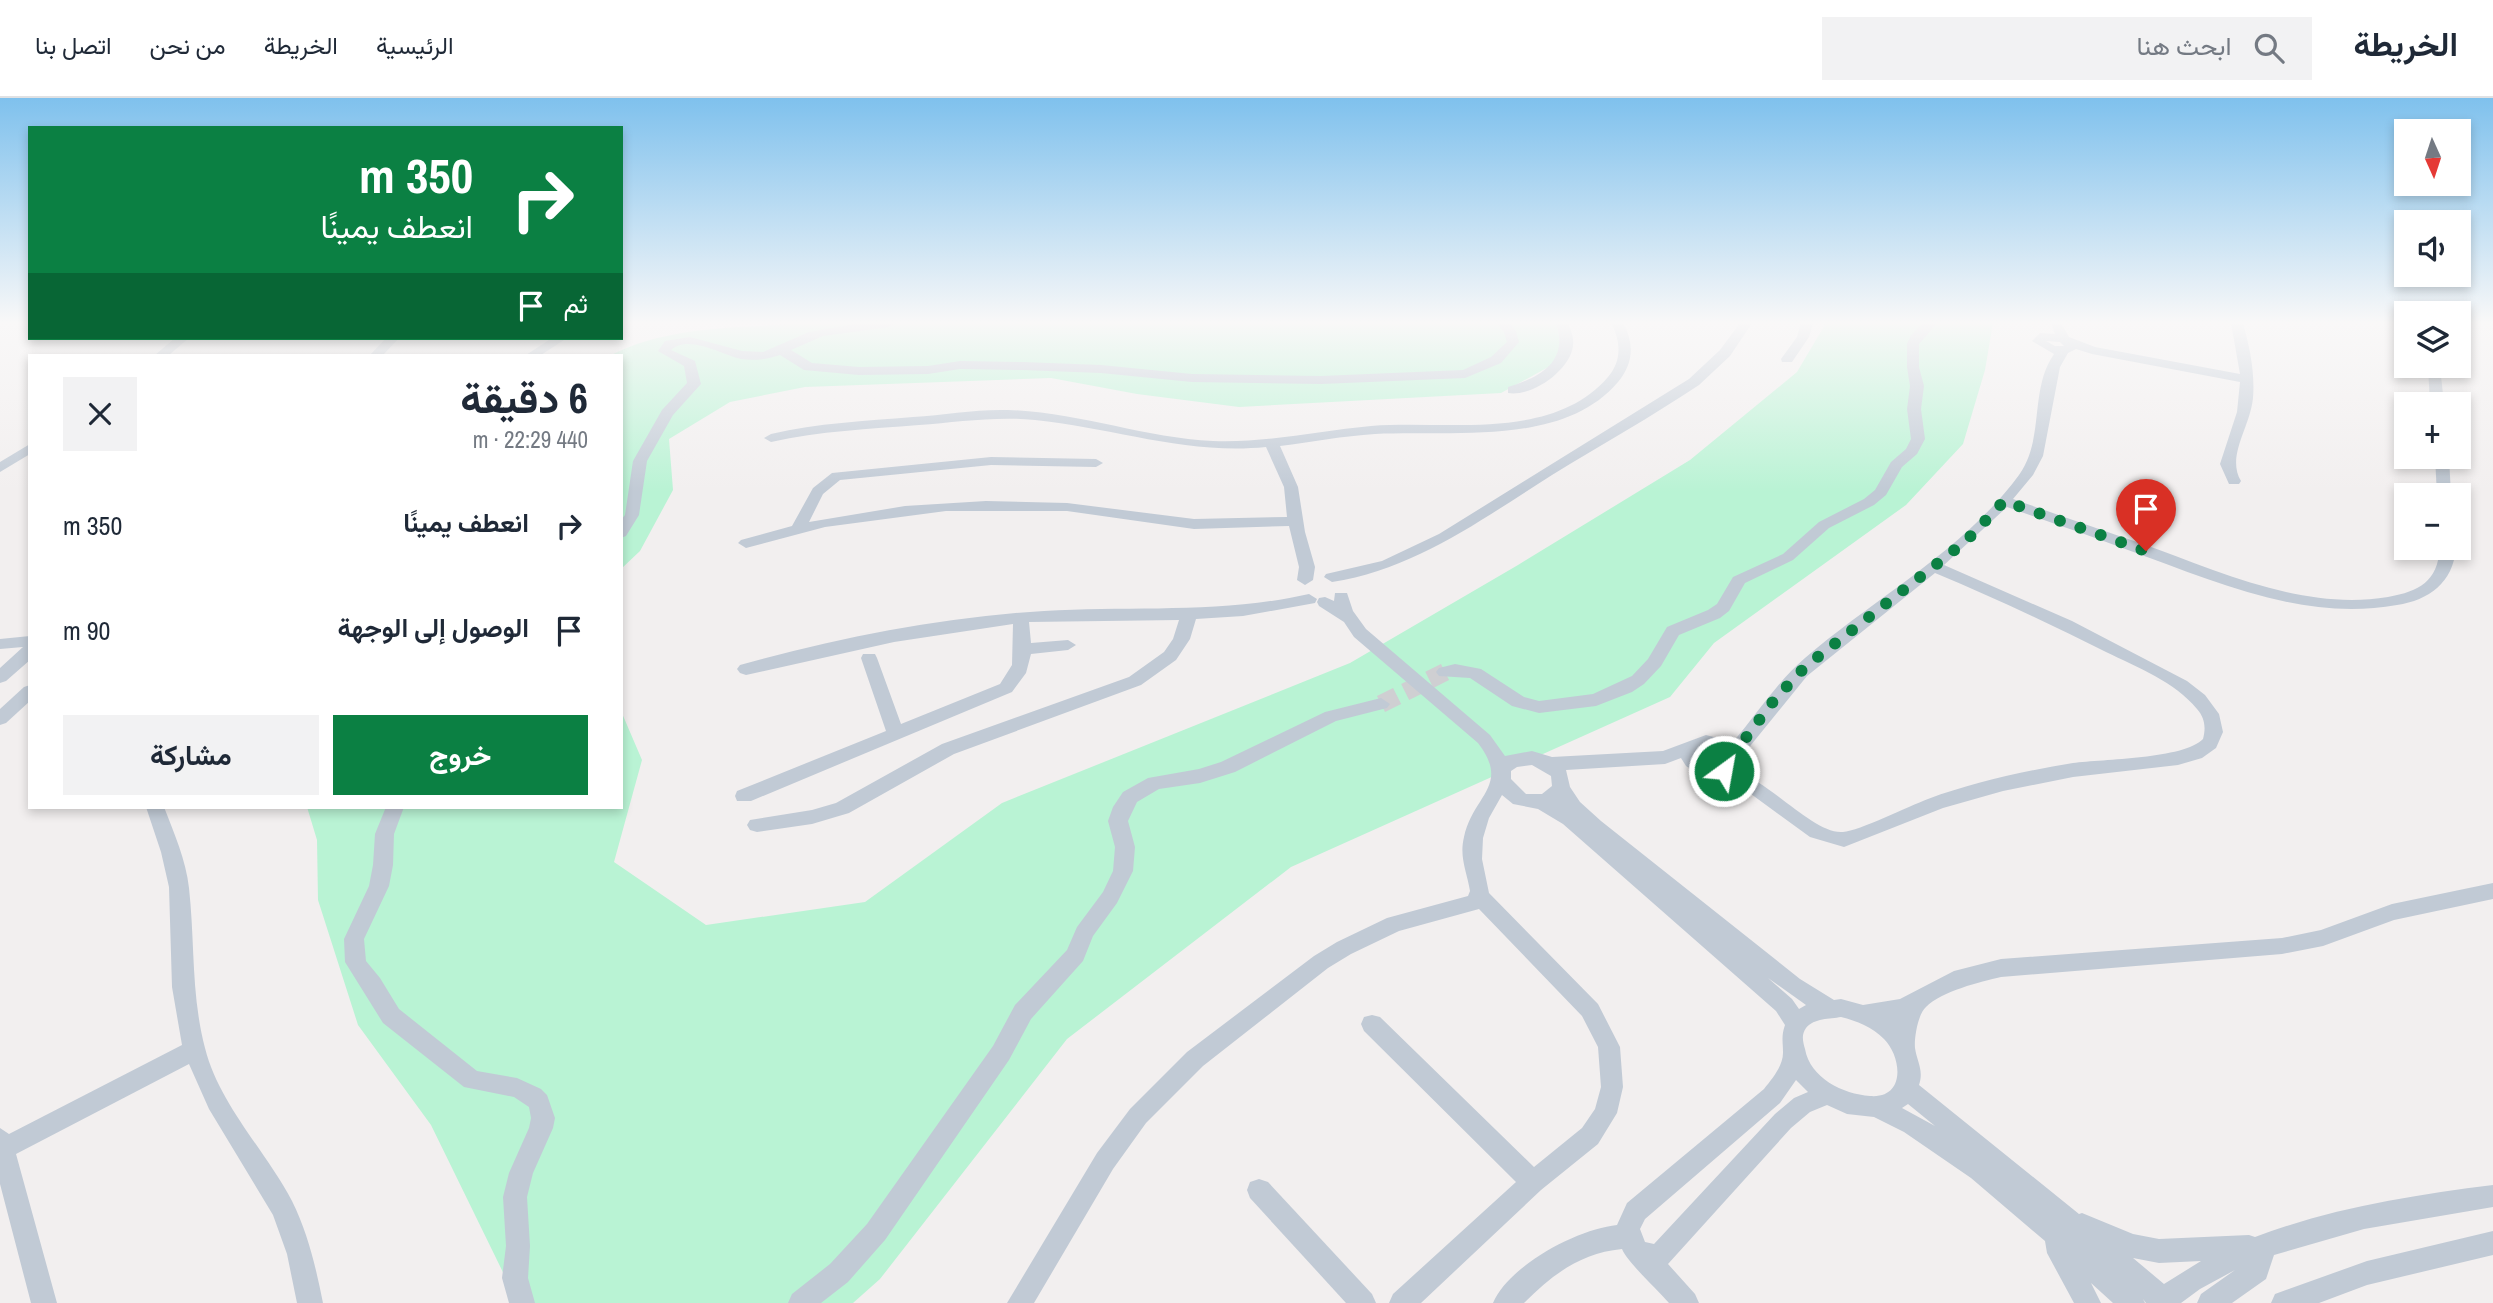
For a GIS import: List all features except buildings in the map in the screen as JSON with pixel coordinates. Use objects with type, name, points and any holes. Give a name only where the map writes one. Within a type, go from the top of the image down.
[{"type":"street","points":[[623,530],[632,515],[640,461],[667,413],[694,384],[693,379]]},
{"type":"street","points":[[1513,390],[1540,379]]},
{"type":"street","points":[[771,438],[825,426],[1006,414],[1060,418],[1196,444],[1272,444],[1377,430],[1509,426],[1552,417],[1586,403],[1604,391],[1615,379]]},
{"type":"street","points":[[746,669],[900,634],[1021,618],[1069,615],[1188,617],[1241,612],[1275,605],[1366,572],[1450,532],[1681,391],[1696,379]]},
{"type":"street","points":[[1445,672],[1455,670],[1475,673],[1518,702],[1539,707],[1597,699],[1626,688],[1656,662],[1673,631],[1714,614],[1723,607],[1739,580],[1788,557],[1824,525],[1869,502],[1881,492],[1896,465],[1916,445],[1916,379]]},
{"type":"street","points":[[1729,764],[1779,694],[1810,663],[1966,541],[2023,479],[2039,449],[2051,379]]},
{"type":"street","points":[[2234,481],[2228,470],[2227,460],[2244,417],[2247,379]]},
{"type":"street","points":[[1272,444],[1291,487],[1294,521],[1319,588],[1390,660],[1484,739],[1495,753],[1504,787],[1518,798]]},
{"type":"street","points":[[0,468],[28,449]]},
{"type":"street","points":[[798,527],[817,492],[828,480],[837,476],[998,460],[1096,463]]},
{"type":"street","points":[[2004,501],[2254,589],[2329,603],[2377,604],[2414,596],[2440,580],[2446,560]]},
{"type":"street","points":[[746,543],[798,527],[902,511],[1002,506],[1087,509],[1210,525],[1294,521]]},
{"type":"street","points":[[1713,741],[1727,748],[1729,764],[1753,786],[1813,831],[1828,838],[1844,840],[1937,803],[2003,784],[2073,770],[2191,756],[2210,744],[2213,736],[2212,718],[2200,701],[2180,685],[2074,628],[1933,566]]},
{"type":"street","points":[[1319,588],[1329,576],[1366,572]]},
{"type":"street","points":[[1319,588],[1341,582],[1329,576]]},
{"type":"street","points":[[757,825],[812,817],[842,808],[948,749],[1135,681],[1156,669],[1173,654],[1183,637],[1188,617]]},
{"type":"street","points":[[744,796],[1006,688],[1020,672],[1023,649],[1021,618]]},
{"type":"street","points":[[0,643],[28,640]]},
{"type":"street","points":[[1023,649],[1068,645]]},
{"type":"street","points":[[0,677],[28,652]]},
{"type":"street","points":[[870,658],[896,735]]},
{"type":"street","points":[[0,719],[28,693]]},
{"type":"street","points":[[800,1303],[839,1273],[876,1232],[1001,1053],[1023,1012],[1076,955],[1084,933],[1110,897],[1123,871],[1125,847],[1118,821],[1122,807],[1130,797],[1155,783],[1200,776],[1228,767],[1331,716],[1381,704]]},
{"type":"street","points":[[1484,739],[1523,757],[1550,764],[1657,758],[1678,754],[1696,742],[1734,738],[1751,731]]},
{"type":"street","points":[[1689,748],[1689,758],[1698,767]]},
{"type":"street","points":[[1020,1303],[1121,1138],[1175,1076],[1321,962],[1344,948],[1394,924],[1468,906],[1479,896],[1480,887],[1472,850],[1474,830],[1507,763],[1523,757]]},
{"type":"street","points":[[1657,758],[1698,767],[1729,764]]},
{"type":"street","points":[[1482,813],[1518,798],[1540,801],[1551,799],[1562,783],[1586,761]]},
{"type":"street","points":[[1550,764],[1573,807],[1792,985],[1829,1008],[1864,1014],[1891,1011],[1916,1003],[1945,984],[1991,970],[2282,946],[2323,938],[2392,912],[2493,891]]},
{"type":"street","points":[[1540,801],[1570,819],[1775,997],[1797,1024]]},
{"type":"street","points":[[156,809],[171,852],[179,887],[183,987],[194,1050],[217,1102],[284,1209],[300,1254],[310,1303]]},
{"type":"street","points":[[394,809],[382,840],[382,876],[355,934],[353,954],[356,964],[376,988],[384,1008],[391,1016],[464,1075],[483,1084],[526,1091],[538,1102],[544,1118],[521,1173],[514,1209],[518,1246],[516,1287],[522,1303]]},
{"type":"street","points":[[1402,1303],[1533,1182],[1580,1145],[1605,1113],[1612,1087],[1612,1061],[1604,1034],[1590,1010],[1479,896]]},
{"type":"street","points":[[1904,1047],[1907,1024],[1916,1003]]},
{"type":"street","points":[[1829,1008],[1810,1013],[1797,1024],[1791,1039],[1794,1056],[1806,1077],[1827,1094],[1852,1105],[1877,1107],[1921,1129],[2164,1302],[2200,1272],[2263,1248],[2358,1219],[2409,1208],[2493,1196]]},
{"type":"street","points":[[1864,1014],[1887,1028],[1904,1047],[1912,1069],[1907,1089],[1895,1101],[1877,1107]]},
{"type":"street","points":[[1372,1024],[1533,1182]]},
{"type":"street","points":[[44,1303],[1,1144],[194,1050]]},
{"type":"street","points":[[1685,1303],[1637,1246],[1630,1222],[1636,1211],[1772,1096],[1786,1078],[1794,1056]]},
{"type":"street","points":[[1907,1089],[2055,1223],[2132,1303]]},
{"type":"street","points":[[1506,1303],[1560,1254],[1593,1240],[1637,1246],[1654,1258],[1662,1254],[1783,1121],[1802,1105],[1827,1094]]},
{"type":"street","points":[[1259,1190],[1363,1303]]},
{"type":"street","points":[[2055,1223],[2146,1250],[2171,1252],[2212,1247],[2263,1248]]},
{"type":"street","points":[[2055,1223],[2088,1303]]},
{"type":"street","points":[[2296,1300],[2367,1273],[2493,1243]]},
{"type":"street","points":[[2210,1303],[2257,1270],[2263,1248]]},
{"type":"green space","points":[[623,379],[1017,379],[805,387],[730,402],[669,439],[673,490],[640,551],[623,567]]},
{"type":"green space","points":[[1058,379],[1526,379],[1501,393],[1239,407],[1137,394]]},
{"type":"green space","points":[[1788,379],[1982,379],[1963,444],[1906,505],[1714,643],[1670,697],[1291,867],[1067,1039],[880,1279],[853,1303],[518,1303],[431,1125],[358,1025],[318,900],[317,840],[308,809],[623,809],[623,716],[642,760],[614,862],[706,925],[865,902],[1002,803],[1350,663],[1690,460]]},
{"type":"tunnel","points":[[1381,704],[1445,672]]},
{"type":"route","points":[[1724,771],[1731,768],[1733,755],[1794,677],[1951,554],[1980,528],[2004,501],[2146,551]]}]
